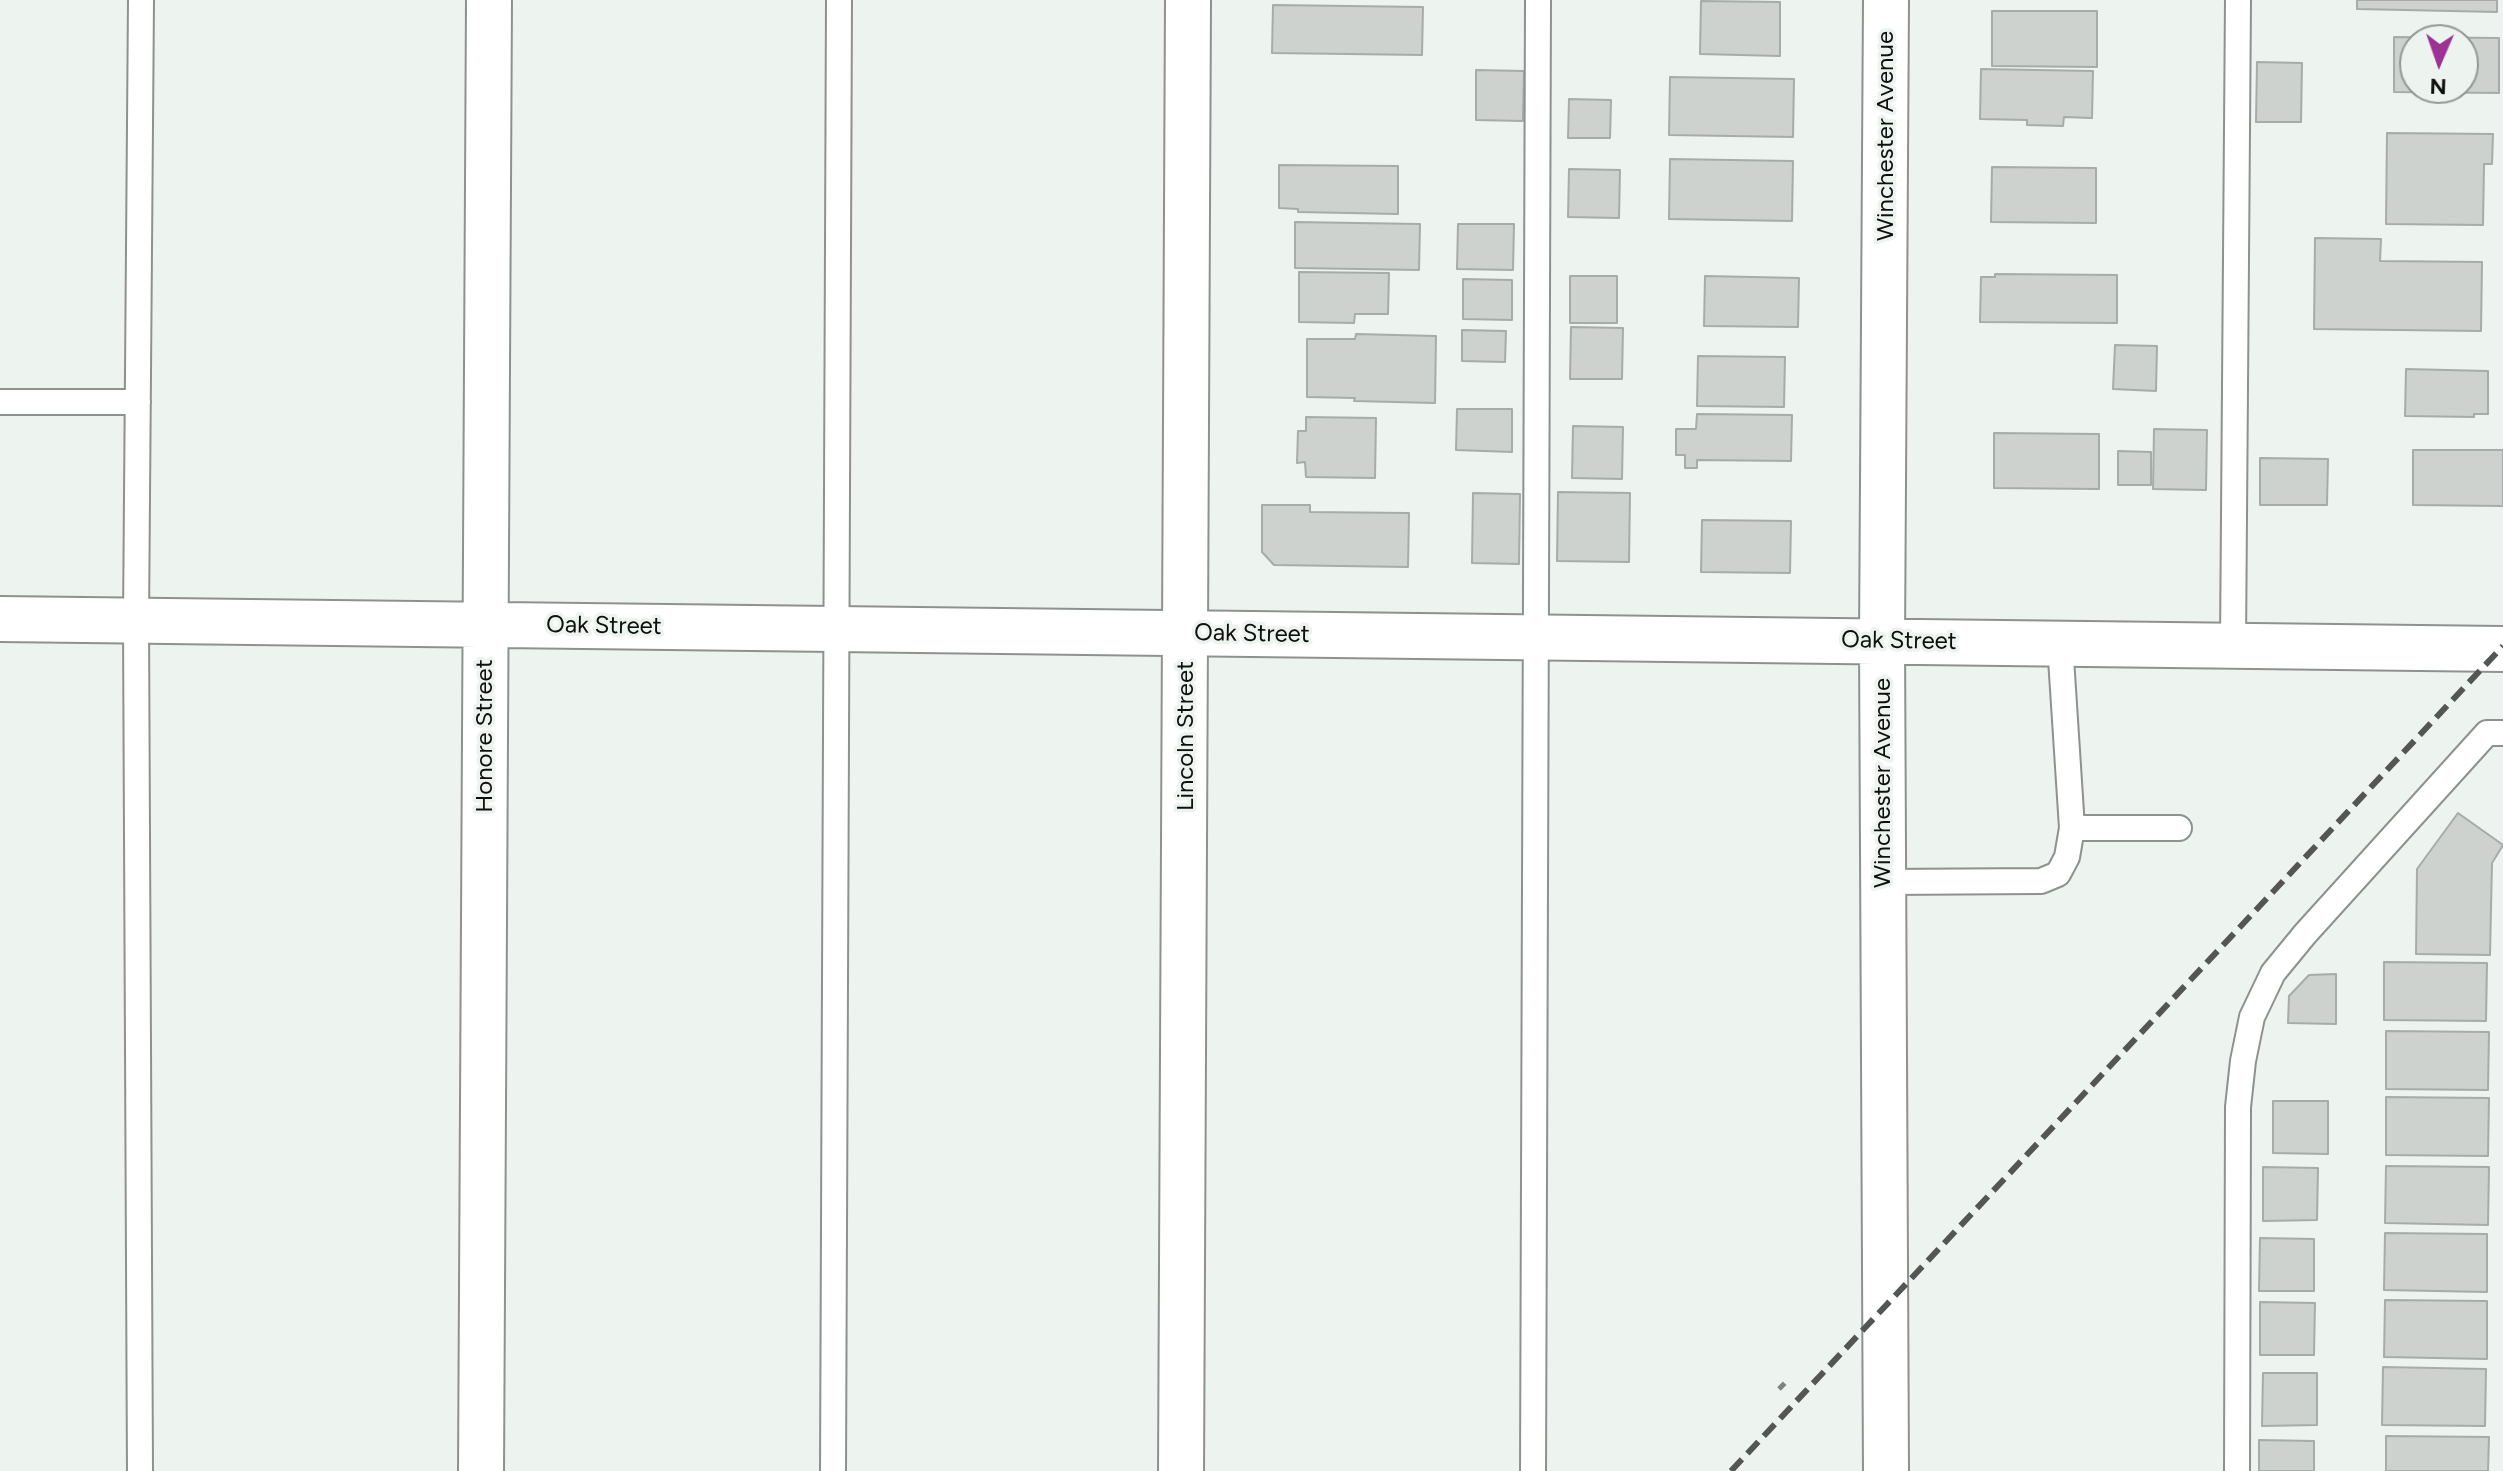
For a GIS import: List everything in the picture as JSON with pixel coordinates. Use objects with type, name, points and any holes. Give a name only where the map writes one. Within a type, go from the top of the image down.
[{"type":"street","name":"Honore Street","points":[[481,1471],[489,0]]},
{"type":"street","name":"Lincoln Street","points":[[1181,1471],[1188,0]]},
{"type":"street","name":"Winchester Avenue","points":[[1886,0],[1882,641],[1886,1471]]},
{"type":"street","name":"Oak Street","points":[[0,619],[2503,649]]},
{"type":"lane","points":[[140,1471],[136,621],[141,0]]},
{"type":"lane","points":[[833,1471],[839,0]]},
{"type":"lane","points":[[1533,1471],[1538,0]]},
{"type":"lane","points":[[2233,645],[2238,0]]},
{"type":"lane","points":[[0,402],[138,402]]},
{"type":"lane","points":[[1884,882],[2041,881],[2058,874],[2067,857],[2072,828],[2060,643]]},
{"type":"lane","points":[[2237,1471],[2238,1107],[2252,1017],[2273,973],[2305,934],[2487,733],[2503,733]]},
{"type":"lane","points":[[2072,828],[2179,828]]},
{"type":"path","points":[[1779,1389],[1787,1381]]},
{"type":"building","points":[[2357,0],[2497,0],[2497,12],[2357,9]]},
{"type":"building","points":[[1701,1],[1780,2],[1780,56],[1700,54]]},
{"type":"building","points":[[1273,5],[1423,7],[1422,55],[1272,53]]},
{"type":"building","points":[[1992,11],[2097,11],[2097,67],[1992,66]]},
{"type":"building","points":[[2394,37],[2399,37],[2399,92],[2394,92]]},
{"type":"building","points":[[2479,38],[2499,38],[2499,93],[2479,93]]},
{"type":"building","points":[[2257,62],[2302,63],[2301,122],[2256,122]]},
{"type":"building","points":[[1981,69],[2093,71],[2092,118],[2064,117],[2063,126],[2027,125],[2027,120],[1980,119]]},
{"type":"building","points":[[1476,70],[1524,71],[1523,121],[1476,120]]},
{"type":"building","points":[[1670,77],[1794,79],[1793,137],[1669,135]]},
{"type":"building","points":[[1569,99],[1611,100],[1610,138],[1568,138]]},
{"type":"building","points":[[2387,133],[2493,134],[2492,164],[2484,164],[2483,225],[2386,224]]},
{"type":"building","points":[[1670,159],[1793,161],[1792,221],[1669,219]]},
{"type":"building","points":[[1279,165],[1398,166],[1398,214],[1298,212],[1298,209],[1279,208]]},
{"type":"building","points":[[1992,167],[2096,168],[2096,223],[1991,222]]},
{"type":"building","points":[[1569,169],[1620,170],[1619,218],[1568,217]]},
{"type":"building","points":[[1295,222],[1420,224],[1419,270],[1295,268]]},
{"type":"building","points":[[1458,224],[1514,224],[1513,270],[1457,269]]},
{"type":"building","points":[[2315,238],[2381,239],[2380,261],[2482,262],[2481,331],[2314,329]]},
{"type":"building","points":[[1299,272],[1389,273],[1388,314],[1355,314],[1354,323],[1299,322]]},
{"type":"building","points":[[1995,274],[2117,275],[2117,323],[1980,322],[1981,277],[1995,277]]},
{"type":"building","points":[[1570,276],[1617,276],[1617,323],[1570,323]]},
{"type":"building","points":[[1705,276],[1799,278],[1798,327],[1704,326]]},
{"type":"building","points":[[1463,279],[1512,280],[1512,320],[1463,319]]},
{"type":"building","points":[[1571,327],[1623,328],[1622,379],[1570,379]]},
{"type":"building","points":[[1462,330],[1506,331],[1505,362],[1462,361]]},
{"type":"building","points":[[1356,334],[1436,336],[1435,403],[1307,397],[1307,339],[1355,339]]},
{"type":"building","points":[[2115,345],[2157,346],[2156,391],[2113,389]]},
{"type":"building","points":[[1698,356],[1785,357],[1784,407],[1697,406]]},
{"type":"building","points":[[2406,369],[2488,371],[2488,414],[2474,414],[2474,417],[2405,416]]},
{"type":"building","points":[[1457,409],[1512,409],[1512,452],[1456,450]]},
{"type":"building","points":[[1697,414],[1792,415],[1791,461],[1697,460],[1697,468],[1685,468],[1685,455],[1676,455],[1676,429],[1696,429]]},
{"type":"building","points":[[1306,417],[1376,418],[1375,478],[1306,477],[1305,462],[1297,463],[1298,431],[1306,431]]},
{"type":"building","points":[[1573,426],[1623,427],[1622,479],[1572,478]]},
{"type":"building","points":[[2154,429],[2207,430],[2206,490],[2153,489]]},
{"type":"building","points":[[1994,433],[2099,434],[2099,489],[1994,488]]},
{"type":"building","points":[[2413,450],[2503,450],[2503,506],[2413,505]]},
{"type":"building","points":[[2118,451],[2151,452],[2151,485],[2118,485]]},
{"type":"building","points":[[2260,458],[2328,459],[2327,505],[2260,505]]},
{"type":"building","points":[[1558,492],[1630,493],[1629,562],[1557,561]]},
{"type":"building","points":[[1473,493],[1520,494],[1519,564],[1472,563]]},
{"type":"building","points":[[1262,505],[1310,505],[1310,512],[1409,513],[1408,567],[1274,565],[1262,552]]},
{"type":"building","points":[[1702,520],[1791,521],[1790,573],[1701,572]]},
{"type":"building","points":[[2458,813],[2503,845],[2492,863],[2490,955],[2416,954],[2417,869]]},
{"type":"building","points":[[2384,962],[2487,963],[2486,1021],[2384,1020]]},
{"type":"building","points":[[2336,974],[2336,1024],[2288,1023],[2289,996],[2309,975]]},
{"type":"building","points":[[2386,1031],[2489,1032],[2488,1090],[2386,1089]]},
{"type":"building","points":[[2386,1097],[2489,1098],[2488,1156],[2386,1155]]},
{"type":"building","points":[[2273,1101],[2328,1101],[2328,1154],[2273,1153]]},
{"type":"building","points":[[2386,1166],[2489,1167],[2488,1225],[2385,1223]]},
{"type":"building","points":[[2263,1167],[2318,1168],[2317,1220],[2263,1221]]},
{"type":"building","points":[[2385,1233],[2487,1234],[2487,1292],[2384,1290]]},
{"type":"building","points":[[2260,1238],[2314,1239],[2314,1291],[2259,1291]]},
{"type":"building","points":[[2385,1300],[2487,1301],[2487,1359],[2384,1357]]},
{"type":"building","points":[[2260,1302],[2315,1303],[2314,1355],[2260,1355]]},
{"type":"building","points":[[2383,1367],[2486,1369],[2485,1426],[2382,1425]]},
{"type":"building","points":[[2263,1373],[2317,1373],[2317,1425],[2262,1426]]},
{"type":"building","points":[[2386,1436],[2489,1437],[2488,1471],[2386,1471]]},
{"type":"building","points":[[2259,1440],[2314,1441],[2314,1471],[2259,1471]]},
{"type":"railway","points":[[1731,1471],[2503,646]]}]
